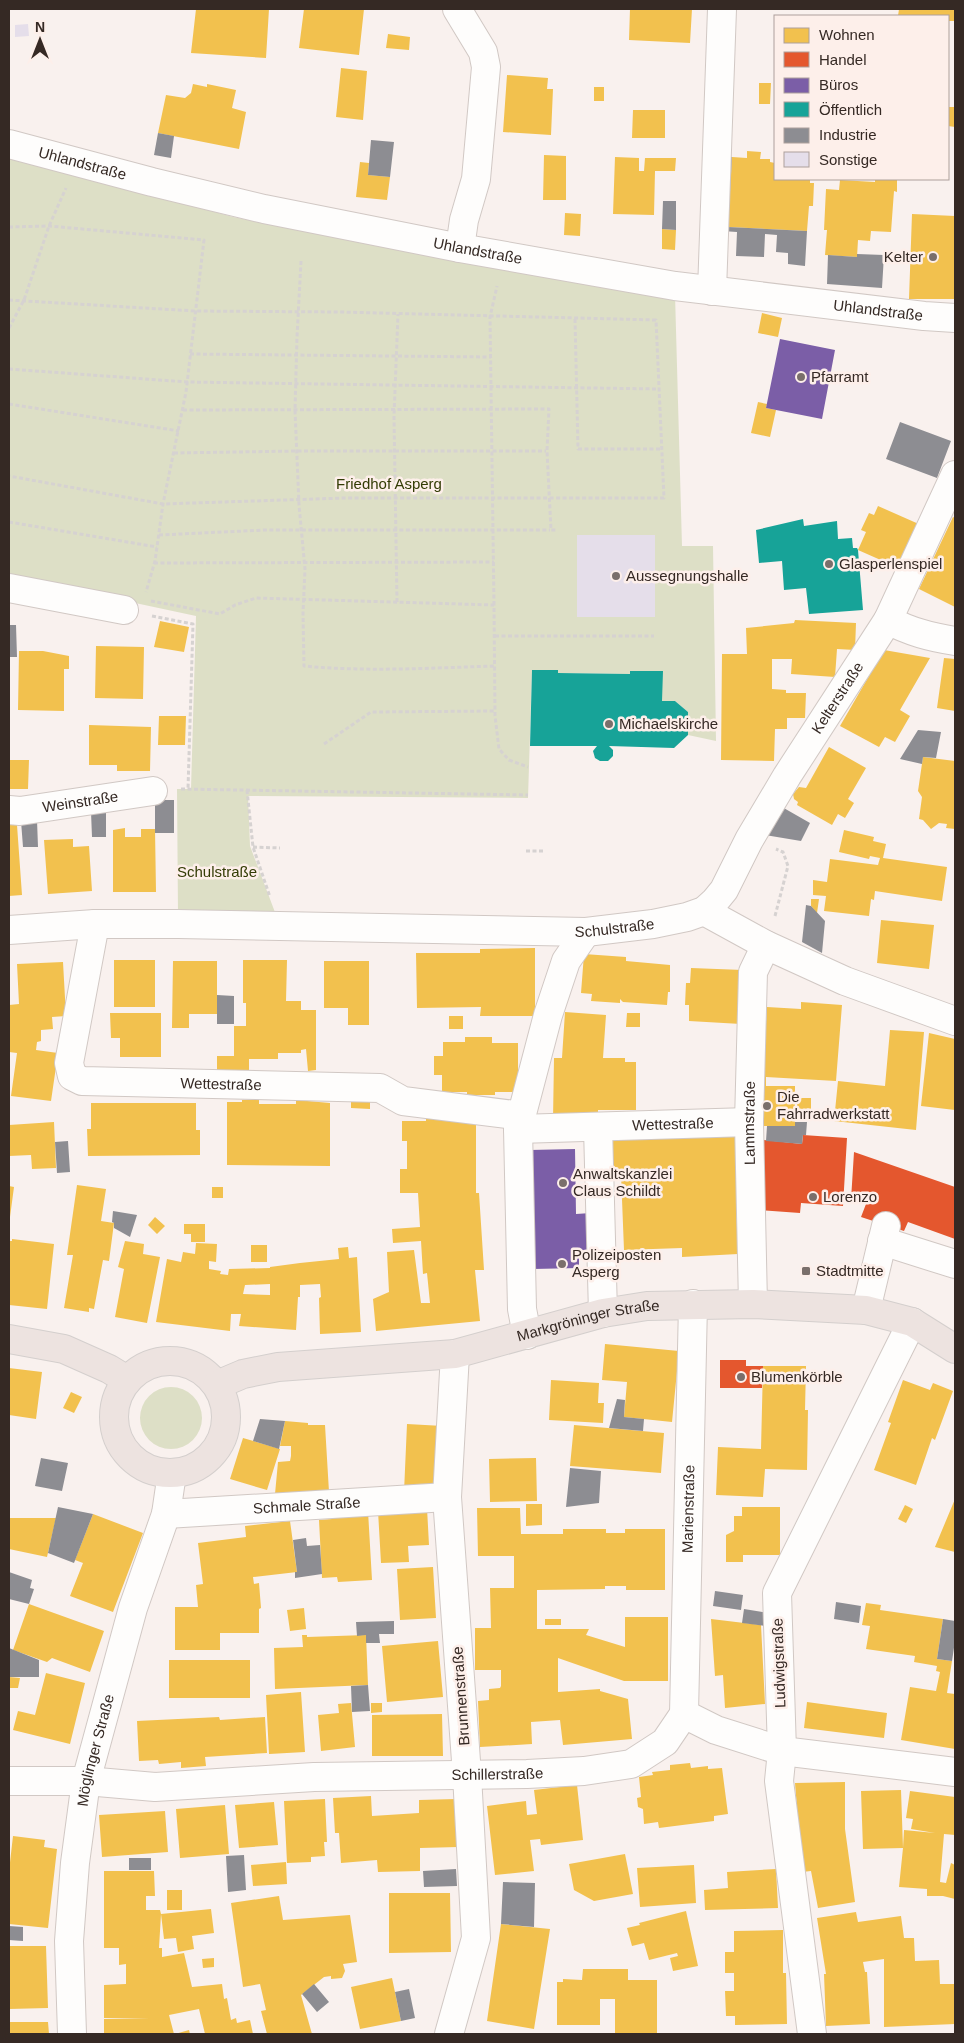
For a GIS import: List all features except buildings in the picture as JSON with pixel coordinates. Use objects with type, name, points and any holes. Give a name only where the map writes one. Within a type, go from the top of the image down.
[{"type":"main road","name":"Markgröninger Straße","points":[[217,1385],[243,1374],[278,1367],[455,1354],[603,1313],[647,1306],[753,1304],[866,1310],[912,1322],[955,1349]]},
{"type":"main road","points":[[9,1339],[64,1349],[110,1369],[127,1380]]},
{"type":"main road","points":[[173,1361],[190,1364],[205,1372],[217,1385],[226,1403],[227,1423],[221,1443],[209,1459],[192,1469],[172,1474],[151,1470],[132,1459],[119,1442],[114,1421],[116,1399],[127,1380],[140,1369],[156,1362],[173,1361]]},
{"type":"street","points":[[457,9],[483,52],[486,67],[476,179],[464,220],[460,248]]},
{"type":"street","points":[[712,291],[722,9]]},
{"type":"street","name":"Uhlandstraße","points":[[9,144],[152,182],[264,208],[460,248],[675,286],[924,316],[955,318]]},
{"type":"street","name":"Kelterstraße","points":[[704,911],[724,890],[787,776],[888,620],[955,475]]},
{"type":"street","points":[[9,588],[124,610]]},
{"type":"street","points":[[888,620],[906,630],[928,637],[955,641]]},
{"type":"street","name":"Weinstraße","points":[[9,810],[20,811],[154,792]]},
{"type":"street","points":[[704,911],[766,945],[845,981],[955,1022]]},
{"type":"street","name":"Schulstraße","points":[[9,930],[95,924],[280,925],[586,932],[653,924],[687,917],[704,911]]},
{"type":"street","name":"Wettestraße","points":[[95,924],[69,1064],[72,1076],[82,1081],[93,1083],[380,1088],[403,1102],[520,1122],[598,1128],[749,1122]]},
{"type":"street","points":[[527,1335],[522,1309],[520,1122],[548,1015],[566,961],[586,932]]},
{"type":"street","name":"Lammstraße","points":[[753,1304],[749,1122],[753,972],[766,945]]},
{"type":"street","points":[[598,1128],[603,1313]]},
{"type":"street","points":[[866,1310],[884,1233],[955,1264]]},
{"type":"street","name":"Marienstraße","points":[[684,1714],[693,1304]]},
{"type":"street","name":"Ludwigstraße","points":[[812,2034],[779,1781],[782,1751],[777,1592],[912,1322]]},
{"type":"street","name":"Brunnenstraße","points":[[449,2034],[476,1938],[467,1775],[447,1497],[455,1354]]},
{"type":"street","name":"Möglinger Straße","points":[[72,2034],[68,1942],[75,1864],[86,1781],[134,1608],[166,1514],[172,1474]]},
{"type":"street","name":"Schmale Straße","points":[[166,1514],[447,1497]]},
{"type":"street","points":[[684,1714],[716,1730],[782,1751],[955,1772]]},
{"type":"street","name":"Schillerstraße","points":[[9,1781],[86,1781],[155,1787],[314,1777],[584,1771],[631,1764],[665,1742],[684,1714]]},
{"type":"path","points":[[9,328],[24,300],[49,226],[77,162]]},
{"type":"path","points":[[9,227],[49,226],[204,240],[187,382],[179,431],[163,504],[154,563],[144,600],[220,614],[235,605],[256,598],[494,605]]},
{"type":"path","points":[[301,261],[295,410],[304,563],[304,666],[336,669],[398,670],[495,666]]},
{"type":"path","points":[[9,300],[195,311],[656,320],[664,498],[395,498],[163,504],[9,476]]},
{"type":"path","points":[[397,602],[395,409],[398,314]]},
{"type":"path","points":[[490,317],[495,666],[499,749],[509,760],[528,767]]},
{"type":"path","points":[[575,319],[578,449],[662,449]]},
{"type":"path","points":[[190,354],[491,357]]},
{"type":"path","points":[[9,369],[187,382],[660,389]]},
{"type":"path","points":[[9,404],[179,431]]},
{"type":"path","points":[[182,410],[549,409],[546,451],[551,530]]},
{"type":"path","points":[[174,453],[546,451]]},
{"type":"path","points":[[9,522],[157,547]]},
{"type":"path","points":[[158,535],[301,530],[556,530]]},
{"type":"path","points":[[154,563],[494,562]]},
{"type":"path","points":[[124,610],[193,624],[188,789]]},
{"type":"path","points":[[495,636],[654,636]]},
{"type":"path","points":[[324,744],[371,712],[496,711]]},
{"type":"path","points":[[154,792],[188,789],[528,795]]},
{"type":"path","points":[[248,790],[253,847],[280,925]]},
{"type":"path","points":[[750,840],[783,852],[788,866],[766,945]]},
{"type":"path","points":[[253,847],[280,848]]},
{"type":"path","points":[[526,850],[545,850]]},
{"type":"green space","name":"Friedhof Asperg","points":[[9,155],[233,217],[407,251],[675,294],[682,546],[713,546],[716,741],[688,735],[688,712],[675,701],[662,701],[662,671],[630,671],[630,674],[558,673],[558,670],[532,670],[528,798],[248,796],[250,846],[276,915],[178,914],[177,789],[191,789],[196,616],[9,576]]},
{"type":"green space","points":[[171,1387],[183,1390],[193,1396],[199,1406],[202,1418],[199,1430],[193,1440],[183,1446],[171,1449],[159,1446],[149,1440],[143,1430],[140,1418],[143,1406],[149,1396],[159,1390]]},
{"type":"place","name":"Kelter","points":[[933,257]]},
{"type":"place","name":"Pfarramt","points":[[801,377]]},
{"type":"place","name":"Glasperlenspiel","points":[[829,564]]},
{"type":"place","name":"Aussegnungshalle","points":[[616,576]]},
{"type":"place","name":"Michaelskirche","points":[[609,724]]},
{"type":"place","name":"Die Fahrradwerkstatt","points":[[767,1106]]},
{"type":"place","name":"Anwaltskanzlei Claus Schildt","points":[[563,1183]]},
{"type":"place","name":"Lorenzo","points":[[813,1197]]},
{"type":"place","name":"Polizeiposten Asperg","points":[[562,1264]]},
{"type":"place","name":"Stadtmitte","points":[[806,1271]]},
{"type":"place","name":"Blumenkörble","points":[[741,1377]]}]
